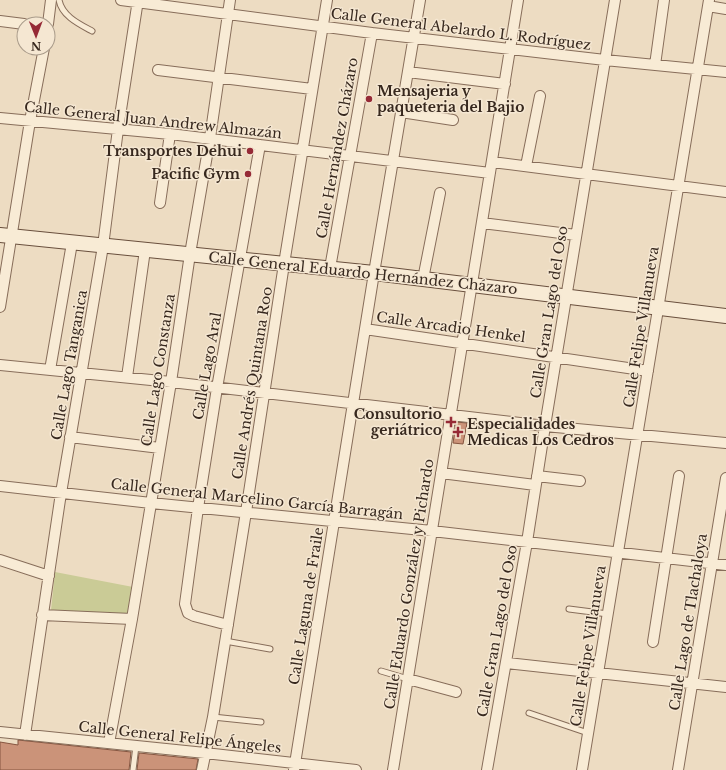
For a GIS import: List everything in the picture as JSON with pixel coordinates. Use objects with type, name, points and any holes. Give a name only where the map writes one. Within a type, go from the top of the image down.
[{"type":"main road","name":"Calle General Eduardo Hernández Cházaro","points":[[6,236],[330,268],[726,316]]},
{"type":"street","points":[[49,16],[52,0]]},
{"type":"street","name":"Calle General Abelardo L. Rodríguez","points":[[121,0],[414,38],[726,72]]},
{"type":"street","name":"Calle Lago Constanza","points":[[110,743],[171,382],[190,254],[210,138],[230,0]]},
{"type":"street","name":"Calle Andrés Quintana Roo","points":[[202,770],[213,717],[228,625],[327,0]]},
{"type":"street","name":"Calle Arcadio Henkel","points":[[420,0],[365,329],[648,371]]},
{"type":"street","name":"Calle Eduardo González y Pichardo","points":[[393,770],[518,0]]},
{"type":"street","name":"Calle Gran Lago del Oso","points":[[487,770],[527,542],[615,0]]},
{"type":"street","points":[[655,65],[664,0]]},
{"type":"street","name":"Calle Lago Tanganica","points":[[25,735],[61,493],[103,246],[118,129],[138,1]]},
{"type":"street","name":"Calle Felipe Villanueva","points":[[582,770],[708,3],[726,9]]},
{"type":"street","points":[[0,21],[16,23]]},
{"type":"street","name":"Calle Hernández Cházaro","points":[[330,268],[372,33]]},
{"type":"street","points":[[0,307],[6,236],[42,56]]},
{"type":"street","points":[[158,70],[312,89]]},
{"type":"street","points":[[408,72],[505,84]]},
{"type":"street","points":[[526,166],[540,96]]},
{"type":"street","points":[[401,112],[453,120]]},
{"type":"street","name":"Calle General Juan Andrew Almazán","points":[[0,118],[210,138],[490,173]]},
{"type":"street","points":[[160,203],[170,134]]},
{"type":"street","name":"Calle Lago Aral","points":[[228,625],[194,616],[188,613],[185,604],[198,508],[217,388],[260,145]]},
{"type":"street","points":[[492,162],[726,192]]},
{"type":"street","points":[[423,279],[440,193]]},
{"type":"street","points":[[482,224],[576,235]]},
{"type":"street","points":[[50,370],[72,243]]},
{"type":"street","points":[[127,377],[145,250]]},
{"type":"street","name":"Calle Laguna de Fraile","points":[[294,766],[365,329]]},
{"type":"street","points":[[0,365],[264,392],[545,426],[726,443]]},
{"type":"street","points":[[70,437],[160,448]]},
{"type":"street","points":[[441,473],[536,480],[580,481]]},
{"type":"street","points":[[653,642],[679,476]]},
{"type":"street","name":"Calle Lago de Tlachaloya","points":[[678,770],[726,478]]},
{"type":"street","name":"Calle General Marcelino García Barragán","points":[[0,486],[198,508],[432,531],[726,565]]},
{"type":"street","points":[[0,560],[49,576]]},
{"type":"street","points":[[42,615],[132,619]]},
{"type":"street","points":[[507,662],[726,687]]},
{"type":"street","points":[[408,679],[456,692]]},
{"type":"street","name":"Calle General Felipe Ángeles","points":[[0,732],[205,753],[294,766],[356,770]]},
{"type":"lane","points":[[59,0],[61,6],[70,17],[92,30]]},
{"type":"lane","points":[[569,608],[608,614]]},
{"type":"lane","points":[[225,641],[270,649]]},
{"type":"lane","points":[[381,671],[408,679]]},
{"type":"lane","points":[[529,713],[588,733]]},
{"type":"lane","points":[[213,717],[261,722]]},
{"type":"lane","points":[[134,770],[136,746]]},
{"type":"green space","points":[[55,572],[133,587],[129,614],[51,610]]},
{"type":"building","name":"Especialidades Medicas Los Cedros","points":[[456,422],[467,423],[463,444],[453,443]]},
{"type":"building","points":[[18,740],[131,752],[129,770],[0,770],[0,742],[18,745]]},
{"type":"building","points":[[139,753],[198,759],[196,770],[137,770]]},
{"type":"place","name":"Mensajeria y paqueteria del Bajio","points":[[369,99]]},
{"type":"place","name":"Transportes Dehui","points":[[250,151]]},
{"type":"place","name":"Pacific Gym","points":[[248,174]]},
{"type":"place","name":"Consultorio geriátrico","points":[[451,422]]},
{"type":"place","name":"Especialidades Medicas Los Cedros","points":[[458,432]]}]
